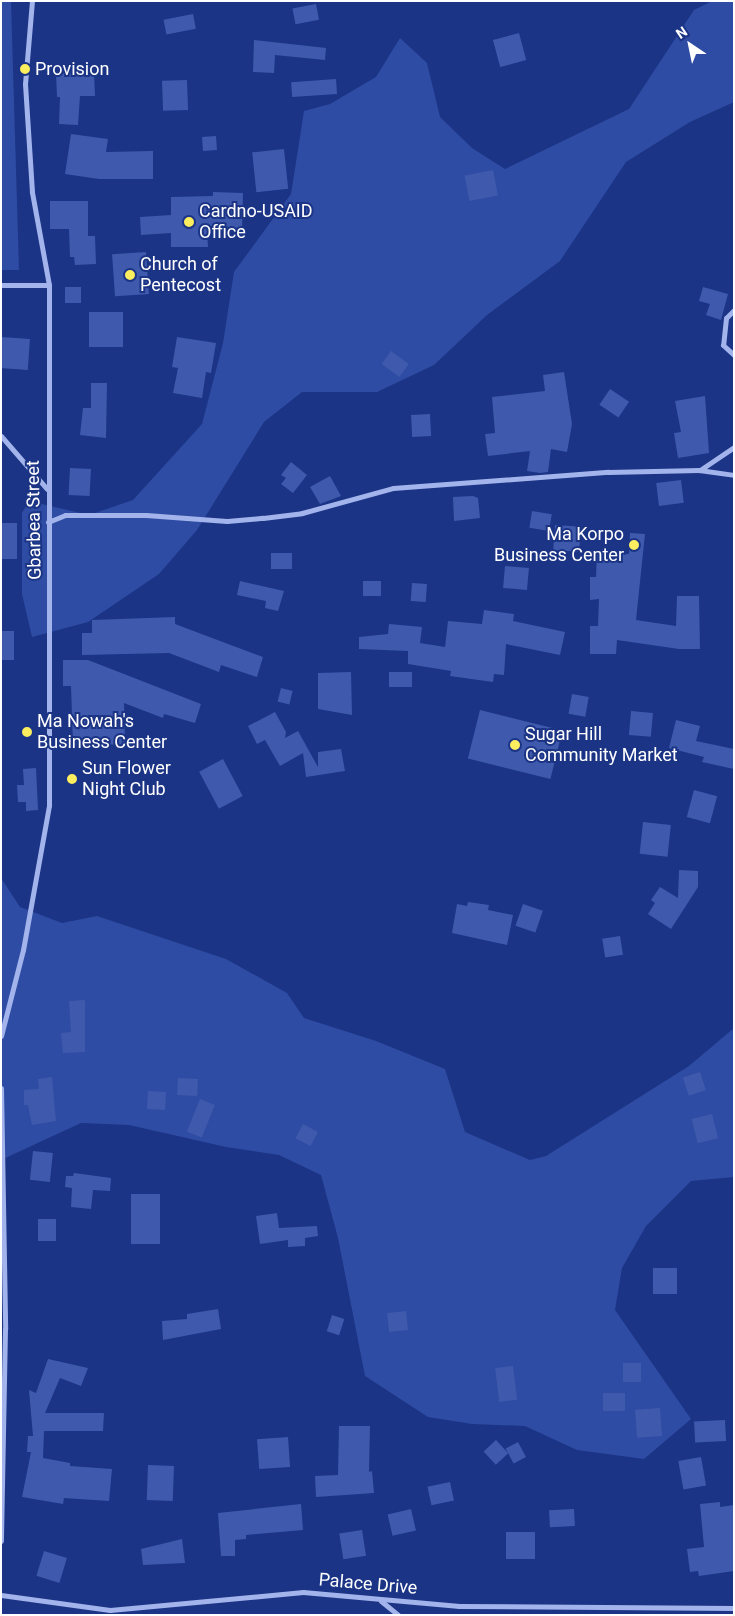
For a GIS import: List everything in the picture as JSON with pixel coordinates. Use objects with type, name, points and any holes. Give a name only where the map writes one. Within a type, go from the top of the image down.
[{"type":"street","name":"Gbarbea Street","points":[[1,1036],[23,950],[49,805],[49,285],[32,192],[25,84],[32,1]]},
{"type":"street","points":[[1,285],[49,285]]},
{"type":"street","points":[[734,310],[726,318],[723,345],[734,355]]},
{"type":"street","points":[[1,436],[48,490]]},
{"type":"street","points":[[700,470],[734,447]]},
{"type":"street","points":[[48,522],[65,514],[146,515],[227,521],[254,519],[302,513],[393,488],[608,472],[700,470],[734,476]]},
{"type":"street","points":[[1,1088],[6,1329],[1,1541]]},
{"type":"street","name":"Palace Drive","points":[[1,1595],[110,1610],[303,1592],[459,1606],[734,1608]]},
{"type":"street","points":[[380,1600],[398,1615]]},
{"type":"shaded area","points":[[1,1],[11,1],[19,270],[1,270]]},
{"type":"shaded area","points":[[712,1],[734,1],[734,102],[690,122],[626,162],[560,261],[487,315],[434,365],[377,392],[302,392],[264,422],[197,530],[159,574],[88,622],[32,637],[22,594],[22,513],[29,501],[89,515],[133,500],[202,424],[223,343],[234,272],[291,194],[304,111],[330,104],[376,77],[400,38],[427,63],[440,117],[472,148],[505,169],[629,109],[694,10]]},
{"type":"shaded area","points":[[1,878],[20,907],[62,923],[97,916],[226,959],[287,993],[304,1018],[376,1041],[445,1069],[465,1132],[530,1160],[546,1156],[689,1066],[734,1028],[734,1177],[691,1181],[646,1226],[622,1268],[615,1310],[691,1419],[644,1459],[577,1450],[525,1426],[472,1424],[428,1417],[365,1376],[338,1238],[321,1175],[279,1155],[226,1147],[129,1125],[81,1123],[1,1160]]},
{"type":"building","points":[[316,4],[319,20],[295,24],[292,9]]},
{"type":"building","points":[[193,14],[196,29],[166,34],[164,20]]},
{"type":"building","points":[[519,33],[526,60],[500,67],[493,40]]},
{"type":"building","points":[[254,40],[326,48],[325,60],[275,55],[274,73],[253,72]]},
{"type":"building","points":[[94,72],[95,96],[80,96],[78,125],[59,124],[60,97],[57,97],[56,73]]},
{"type":"building","points":[[336,79],[337,94],[292,97],[291,82]]},
{"type":"building","points":[[187,80],[188,110],[163,111],[162,81]]},
{"type":"building","points":[[71,134],[108,139],[106,152],[153,151],[153,179],[99,179],[65,174]]},
{"type":"building","points":[[216,136],[217,150],[203,151],[202,137]]},
{"type":"building","points":[[284,149],[288,189],[256,192],[252,152]]},
{"type":"building","points":[[493,170],[498,196],[469,201],[465,176]]},
{"type":"building","points":[[213,192],[243,193],[242,231],[207,231],[208,247],[171,247],[171,233],[141,235],[140,217],[171,215],[171,197],[213,196]]},
{"type":"building","points":[[50,201],[88,201],[88,236],[95,236],[96,264],[75,265],[74,257],[70,257],[69,229],[50,229]]},
{"type":"building","name":"Church of Pentecost","points":[[146,252],[149,294],[115,296],[112,254]]},
{"type":"building","points":[[65,287],[81,287],[81,303],[65,303]]},
{"type":"building","points":[[703,287],[728,294],[721,320],[706,315],[710,304],[699,301]]},
{"type":"building","points":[[89,312],[123,312],[123,347],[89,347]]},
{"type":"building","points":[[1,337],[30,339],[28,370],[1,368]]},
{"type":"building","points":[[177,337],[216,343],[211,373],[206,372],[202,398],[173,393],[178,368],[172,367]]},
{"type":"building","points":[[391,351],[409,364],[399,377],[382,364]]},
{"type":"building","points":[[564,372],[572,424],[567,452],[551,449],[548,472],[540,473],[527,471],[530,451],[488,456],[485,434],[495,433],[492,397],[545,391],[543,375]]},
{"type":"building","points":[[91,383],[107,383],[106,438],[80,435],[83,408],[91,408]]},
{"type":"building","points":[[610,389],[629,402],[618,418],[599,405]]},
{"type":"building","points":[[705,396],[709,453],[678,458],[674,433],[681,432],[675,401]]},
{"type":"building","points":[[430,414],[431,436],[412,437],[411,415]]},
{"type":"building","points":[[291,462],[307,475],[293,493],[281,484],[286,478],[281,475]]},
{"type":"building","points":[[70,468],[91,469],[90,496],[69,495]]},
{"type":"building","points":[[330,476],[341,496],[320,504],[310,487]]},
{"type":"building","points":[[681,480],[684,503],[659,506],[656,483]]},
{"type":"building","points":[[473,496],[478,498],[480,518],[454,521],[453,497]]},
{"type":"building","points":[[532,511],[552,514],[549,531],[529,528]]},
{"type":"building","points":[[1,523],[17,523],[17,559],[1,559]]},
{"type":"building","points":[[555,525],[581,527],[579,552],[553,550]]},
{"type":"building","points":[[630,533],[645,534],[636,620],[676,626],[677,596],[699,596],[700,649],[679,649],[617,640],[616,654],[590,654],[590,626],[598,626],[599,599],[590,600],[590,577],[596,577],[597,553],[629,554]]},
{"type":"building","points":[[271,553],[292,553],[292,569],[271,569]]},
{"type":"building","points":[[505,566],[529,568],[527,590],[503,588]]},
{"type":"building","points":[[240,581],[284,591],[278,611],[265,608],[266,601],[237,595]]},
{"type":"building","points":[[363,581],[381,581],[381,596],[363,596]]},
{"type":"building","points":[[412,583],[427,584],[426,602],[411,601]]},
{"type":"building","points":[[484,610],[514,614],[513,621],[565,632],[560,655],[506,644],[504,675],[494,674],[493,682],[450,676],[451,671],[408,664],[408,651],[359,649],[359,637],[388,634],[389,624],[422,627],[420,643],[445,647],[448,621],[482,624]]},
{"type":"building","points":[[175,617],[175,624],[263,657],[257,677],[221,665],[219,672],[169,653],[82,655],[82,633],[92,633],[92,620]]},
{"type":"building","points":[[1,631],[14,631],[14,660],[1,660]]},
{"type":"building","points":[[63,660],[88,660],[201,704],[195,723],[164,714],[163,718],[124,703],[125,744],[73,746],[71,686],[63,686]]},
{"type":"building","points":[[351,672],[352,715],[318,709],[318,673]]},
{"type":"building","points":[[389,672],[412,672],[412,687],[389,687]]},
{"type":"building","points":[[281,688],[293,691],[289,704],[278,702]]},
{"type":"building","points":[[572,694],[589,697],[585,717],[569,714]]},
{"type":"building","name":"Sugar Hill Community Market","points":[[480,710],[562,731],[550,779],[468,759]]},
{"type":"building","points":[[631,711],[653,713],[651,737],[629,735]]},
{"type":"building","points":[[275,712],[286,732],[285,738],[298,731],[318,767],[318,752],[341,749],[345,771],[306,777],[303,753],[280,766],[265,740],[257,744],[248,726]]},
{"type":"building","points":[[676,720],[700,726],[696,741],[734,749],[734,769],[702,762],[704,757],[669,748]]},
{"type":"building","points":[[223,759],[243,796],[219,809],[199,772]]},
{"type":"building","points":[[36,768],[38,810],[26,811],[26,802],[18,802],[17,785],[24,785],[23,769]]},
{"type":"building","points":[[694,790],[717,796],[710,823],[687,817]]},
{"type":"building","points":[[643,822],[671,825],[668,857],[640,854]]},
{"type":"building","points":[[679,870],[698,871],[698,887],[671,929],[648,914],[655,903],[651,900],[660,887],[678,898]]},
{"type":"building","points":[[468,902],[489,905],[488,910],[513,915],[507,945],[452,933],[457,904],[467,906]]},
{"type":"building","points":[[523,904],[543,911],[535,933],[516,926]]},
{"type":"building","points":[[620,936],[623,955],[605,958],[602,939]]},
{"type":"building","points":[[85,1000],[85,1052],[63,1053],[61,1033],[71,1032],[69,1001]]},
{"type":"building","points":[[700,1072],[706,1090],[689,1096],[683,1078]]},
{"type":"building","points":[[52,1077],[56,1121],[32,1125],[28,1105],[24,1105],[24,1090],[39,1089],[38,1079]]},
{"type":"building","points":[[178,1078],[198,1079],[197,1096],[177,1095]]},
{"type":"building","points":[[148,1091],[166,1092],[165,1110],[147,1109]]},
{"type":"building","points":[[200,1099],[215,1105],[202,1137],[187,1131]]},
{"type":"building","points":[[712,1114],[718,1138],[698,1143],[692,1119]]},
{"type":"building","points":[[303,1124],[318,1132],[310,1146],[295,1138]]},
{"type":"building","points":[[33,1151],[53,1153],[50,1182],[30,1180]]},
{"type":"building","points":[[74,1173],[111,1178],[110,1191],[93,1190],[91,1209],[71,1207],[72,1188],[65,1187],[66,1176],[73,1176]]},
{"type":"building","points":[[131,1194],[160,1194],[160,1244],[131,1244]]},
{"type":"building","points":[[277,1213],[279,1228],[317,1226],[318,1236],[305,1238],[305,1246],[288,1247],[288,1240],[260,1244],[256,1216]]},
{"type":"building","points":[[38,1219],[56,1219],[56,1241],[38,1241]]},
{"type":"building","points":[[653,1268],[677,1268],[677,1294],[653,1294]]},
{"type":"building","points":[[218,1309],[221,1329],[163,1340],[162,1321],[187,1319],[187,1314]]},
{"type":"building","points":[[406,1311],[408,1330],[389,1332],[387,1313]]},
{"type":"building","points":[[332,1315],[344,1319],[339,1335],[327,1331]]},
{"type":"building","points":[[48,1359],[88,1368],[81,1386],[60,1378],[45,1413],[104,1413],[103,1431],[44,1431],[43,1458],[70,1463],[70,1466],[112,1469],[109,1501],[64,1498],[63,1504],[22,1497],[31,1452],[27,1452],[28,1436],[33,1436],[29,1390],[36,1393]]},
{"type":"building","points":[[623,1363],[641,1363],[641,1382],[623,1382]]},
{"type":"building","points":[[513,1366],[517,1400],[499,1402],[495,1368]]},
{"type":"building","points":[[603,1393],[625,1393],[625,1411],[603,1411]]},
{"type":"building","points":[[660,1408],[662,1436],[637,1438],[635,1410]]},
{"type":"building","points":[[725,1420],[726,1441],[695,1443],[694,1422]]},
{"type":"building","points":[[339,1426],[370,1426],[369,1472],[372,1471],[374,1493],[316,1497],[315,1476],[338,1475]]},
{"type":"building","points":[[288,1437],[290,1467],[259,1469],[257,1439]]},
{"type":"building","points":[[496,1440],[508,1453],[496,1465],[484,1452]]},
{"type":"building","points":[[518,1442],[526,1457],[514,1464],[506,1449]]},
{"type":"building","points":[[701,1457],[706,1486],[683,1490],[678,1461]]},
{"type":"building","points":[[148,1465],[174,1466],[173,1501],[147,1500]]},
{"type":"building","points":[[450,1482],[454,1501],[431,1505],[428,1487]]},
{"type":"building","points":[[720,1502],[720,1507],[734,1505],[734,1571],[699,1576],[698,1571],[690,1572],[687,1549],[704,1547],[700,1504]]},
{"type":"building","points":[[301,1504],[303,1530],[246,1535],[246,1539],[235,1540],[235,1556],[221,1556],[218,1513]]},
{"type":"building","points":[[411,1509],[416,1530],[393,1536],[388,1514]]},
{"type":"building","points":[[574,1509],[575,1526],[550,1527],[549,1510]]},
{"type":"building","points":[[362,1530],[366,1556],[343,1559],[339,1534]]},
{"type":"building","points":[[506,1532],[535,1532],[535,1559],[506,1559]]},
{"type":"building","points":[[182,1539],[185,1563],[143,1565],[141,1549]]},
{"type":"building","points":[[44,1551],[67,1558],[59,1583],[36,1576]]},
{"type":"place","name":"Provision","points":[[25,69]]},
{"type":"place","name":"Cardno-USAID Office","points":[[189,222]]},
{"type":"place","name":"Church of Pentecost","points":[[130,275]]},
{"type":"place","name":"Ma Korpo Business Center","points":[[634,545]]},
{"type":"place","name":"Ma Nowah's Business Center","points":[[27,732]]},
{"type":"place","name":"Sugar Hill Community Market","points":[[515,745]]},
{"type":"place","name":"Sun Flower Night Club","points":[[72,779]]}]
